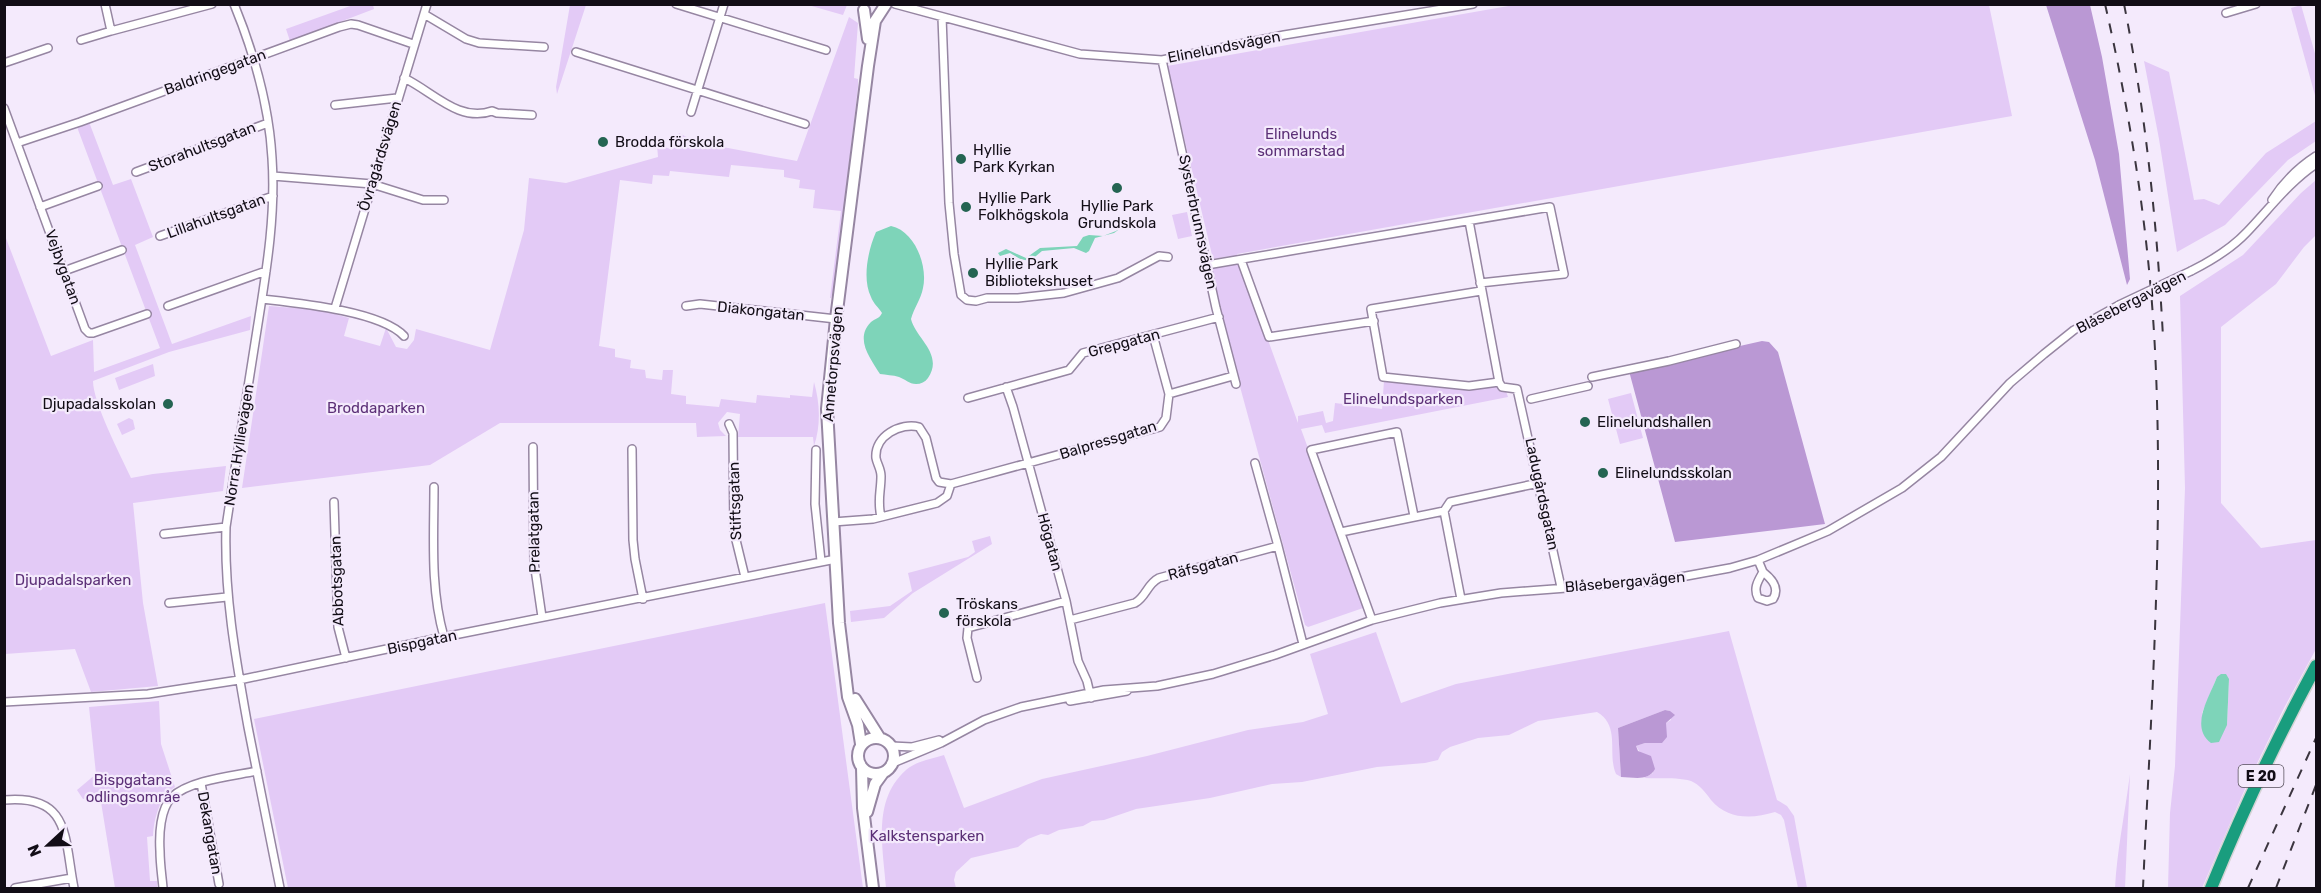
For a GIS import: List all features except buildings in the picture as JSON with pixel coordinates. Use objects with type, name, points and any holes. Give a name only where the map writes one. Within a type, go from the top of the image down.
[{"type":"highway","name":"E 20","points":[[2211,888],[2239,821],[2316,666]]},
{"type":"main road","points":[[862,6],[870,14],[883,9]]},
{"type":"main road","name":"Annetorpsvägen","points":[[862,6],[867,34],[868,66]]},
{"type":"main road","name":"Annetorpsvägen","points":[[861,744],[858,725],[848,698],[844,664],[827,409],[868,66],[875,21],[883,9]]},
{"type":"main road","name":"Annetorpsvägen","points":[[844,664],[858,706],[879,737]]},
{"type":"main road","points":[[865,824],[875,784],[893,763],[892,746],[879,737],[871,738],[861,744],[857,756],[862,768],[865,824],[873,888]]},
{"type":"main road","points":[[862,768],[872,774],[884,772]]},
{"type":"street","points":[[105,4],[111,31]]},
{"type":"street","points":[[81,39],[212,4]]},
{"type":"street","name":"Norra Hyllievägen","points":[[234,4],[254,57],[268,123],[273,196],[266,271],[226,527],[225,564],[227,597],[239,680],[280,888]]},
{"type":"street","name":"Övragårdsvägen","points":[[335,308],[413,44],[427,4]]},
{"type":"street","points":[[676,4],[826,50]]},
{"type":"street","points":[[691,112],[724,4]]},
{"type":"street","name":"Elinelundsvägen","points":[[895,4],[1080,54],[1162,60],[1284,35],[1473,4]]},
{"type":"street","points":[[2226,13],[2256,4]]},
{"type":"street","name":"Elinelundsvägen","points":[[883,9],[906,8]]},
{"type":"street","points":[[424,14],[466,39],[478,43],[544,47]]},
{"type":"street","points":[[942,17],[949,203],[961,295],[967,300],[976,301],[987,298],[1018,298],[1064,293],[1118,278],[1159,256],[1168,257]]},
{"type":"street","name":"Baldringegatan","points":[[16,143],[351,24],[413,44]]},
{"type":"street","points":[[4,63],[48,48]]},
{"type":"street","points":[[576,52],[806,124]]},
{"type":"street","name":"Systerbrunnsvägen","points":[[1162,60],[1235,380],[1169,394]]},
{"type":"street","points":[[404,78],[453,108],[468,113],[484,114],[492,111],[532,115]]},
{"type":"street","points":[[335,105],[398,98]]},
{"type":"street","name":"Vejbygatan","points":[[4,108],[88,333],[147,314]]},
{"type":"street","name":"Storahultsgatan","points":[[136,172],[268,123]]},
{"type":"street","name":"Blåsebergavägen","points":[[2264,212],[2278,190],[2316,156]]},
{"type":"street","name":"Blåsebergavägen","points":[[893,763],[984,720],[1050,700],[1178,683],[1213,675],[1372,620],[1461,599],[1561,587],[1659,581],[1730,568],[1758,560],[1828,531],[1902,488],[1941,457],[2010,383],[2074,330],[2119,305],[2191,272],[2234,244],[2298,177],[2316,164]]},
{"type":"street","points":[[273,176],[372,184],[423,200],[444,200]]},
{"type":"street","points":[[40,207],[98,186]]},
{"type":"street","name":"Lillahultsgatan","points":[[160,236],[273,196]]},
{"type":"street","points":[[1208,265],[1551,207],[1564,274],[1480,287],[1371,309],[1383,377],[1469,386],[1499,382],[1480,287],[1469,221]]},
{"type":"street","points":[[64,271],[122,249]]},
{"type":"street","points":[[1241,260],[1269,338],[1374,321]]},
{"type":"street","points":[[168,306],[266,271]]},
{"type":"street","points":[[262,298],[335,308],[388,325],[399,330],[404,336]]},
{"type":"street","name":"Diakongatan","points":[[687,306],[700,304],[836,320]]},
{"type":"street","name":"Grepgatan","points":[[968,398],[1069,370],[1083,353],[1219,317]]},
{"type":"street","points":[[1153,335],[1169,394]]},
{"type":"street","points":[[1592,377],[1736,344]]},
{"type":"street","name":"Ladugårdsgatan","points":[[1499,382],[1503,387],[1517,388],[1521,401],[1561,587]]},
{"type":"street","points":[[1531,399],[1587,386]]},
{"type":"street","name":"Högatan","points":[[1006,387],[1066,601],[1078,661],[1087,681],[1090,695]]},
{"type":"street","name":"Balpressgatan","points":[[1028,463],[1160,427],[1166,418],[1169,394]]},
{"type":"street","name":"Stiftsgatan","points":[[729,424],[733,433],[734,532],[745,577]]},
{"type":"street","points":[[881,518],[878,500],[881,475],[876,454],[885,435],[891,430],[912,425],[919,426],[924,433],[939,482],[951,484],[1028,463]]},
{"type":"street","points":[[1372,620],[1311,450],[1397,432],[1414,516]]},
{"type":"street","name":"Prelatgatan","points":[[533,447],[534,562],[542,617]]},
{"type":"street","points":[[632,450],[633,540],[644,599]]},
{"type":"street","points":[[816,450],[815,504],[821,561]]},
{"type":"street","points":[[1255,463],[1303,644]]},
{"type":"street","points":[[1461,599],[1444,511],[1450,502],[1539,483]]},
{"type":"street","points":[[833,522],[881,518],[942,500],[947,496],[951,484]]},
{"type":"street","points":[[434,487],[434,579],[436,604],[444,637]]},
{"type":"street","name":"Abbotsgatan","points":[[334,502],[338,627],[346,658]]},
{"type":"street","points":[[1341,532],[1444,511]]},
{"type":"street","points":[[164,534],[226,527]]},
{"type":"street","name":"Räfsgatan","points":[[1070,620],[1135,603],[1141,600],[1151,582],[1159,578],[1278,546]]},
{"type":"street","name":"Bispgatan","points":[[4,702],[148,694],[239,680],[836,559]]},
{"type":"street","points":[[1758,560],[1763,572]]},
{"type":"street","points":[[169,603],[227,597]]},
{"type":"street","points":[[977,678],[967,638],[968,628],[1066,601]]},
{"type":"street","name":"Blåsebergavägen","points":[[892,746],[912,747],[951,737]]},
{"type":"street","points":[[163,888],[160,850],[165,808],[172,797],[201,783],[257,771]]},
{"type":"street","name":"Dekangatan","points":[[201,783],[219,884]]},
{"type":"street","points":[[4,800],[24,798],[48,806],[55,811],[60,822],[74,888]]},
{"type":"street","points":[[15,888],[72,878]]},
{"type":"green space","points":[[847,4],[843,15],[808,5]]},
{"type":"green space","points":[[353,5],[373,5],[374,9],[290,41],[286,29]]},
{"type":"green space","points":[[570,5],[586,5],[557,94],[556,87]]},
{"type":"green space","name":"Elinelunds sommarstad","points":[[1514,5],[1989,5],[2012,116],[1237,254],[1298,423],[1298,416],[1323,411],[1326,423],[1333,421],[1335,403],[1382,409],[1384,381],[1389,377],[1441,386],[1503,382],[1508,397],[1325,433],[1322,425],[1301,429],[1366,607],[1308,627],[1305,625],[1207,265],[1230,256],[1213,259],[1167,66]]},
{"type":"green space","points":[[2301,5],[2316,57],[2316,99],[2291,8]]},
{"type":"green space","name":"Broddaparken","points":[[849,17],[858,23],[854,78],[858,79],[858,87],[835,284],[831,298],[841,211],[813,208],[815,190],[799,188],[800,180],[784,177],[784,170],[731,165],[729,177],[670,171],[669,176],[653,175],[652,184],[620,180],[599,346],[615,349],[615,357],[631,360],[630,368],[645,370],[646,378],[662,380],[663,370],[673,370],[671,394],[686,396],[686,404],[719,407],[721,399],[756,403],[757,395],[812,397],[814,382],[819,414],[814,446],[813,437],[738,437],[740,414],[727,412],[718,423],[720,430],[726,436],[697,437],[696,423],[500,423],[430,465],[242,488],[269,306],[320,310],[349,318],[344,336],[380,346],[386,328],[396,347],[407,349],[414,340],[416,329],[490,350],[524,230],[529,178],[566,183],[658,157],[659,138],[664,140],[663,146],[672,150],[679,133],[696,142],[797,161]]},
{"type":"green space","points":[[2144,61],[2169,72],[2194,200],[2204,199],[2219,205],[2266,153],[2316,121],[2316,141],[2288,160],[2225,225],[2177,252],[2159,139]]},
{"type":"green space","name":"Djupadalsparken","points":[[89,122],[113,185],[131,179],[153,237],[135,245],[172,344],[251,316],[250,330],[169,352],[93,381],[102,416],[131,478],[226,466],[223,491],[133,503],[143,603],[158,686],[91,692],[75,649],[5,654],[4,233],[51,356],[93,340],[94,372],[160,348],[77,127]]},
{"type":"green space","points":[[2316,180],[2316,235],[2276,284],[2221,327],[2221,503],[2261,548],[2316,540],[2316,649],[2248,782],[2202,888],[2168,888],[2170,813],[2175,766],[2185,488],[2180,296],[2243,255]],"holes":[[[2217,677],[2229,679],[2227,725],[2202,713]]]},
{"type":"green space","points":[[1187,212],[1192,236],[1178,239],[1172,215]]},
{"type":"green space","points":[[153,364],[155,376],[119,390],[115,378]]},
{"type":"green space","points":[[1631,393],[1643,438],[1620,444],[1608,399]]},
{"type":"green space","points":[[129,418],[133,420],[135,429],[122,435],[117,424]]},
{"type":"green space","points":[[990,536],[992,544],[913,593],[884,618],[851,622],[850,611],[890,606],[912,591],[908,573],[968,557],[975,552],[972,541]]},
{"type":"green space","points":[[825,603],[863,888],[288,888],[254,719]]},
{"type":"green space","name":"Kalkstensparken","points":[[1729,631],[1777,800],[1787,806],[1794,816],[1807,888],[1798,888],[1781,815],[1775,812],[1749,817],[1733,814],[1718,807],[1700,786],[1691,781],[1644,778],[1653,773],[1636,746],[1645,743],[1661,743],[1666,723],[1671,720],[1670,711],[1665,710],[1618,728],[1621,777],[1616,774],[1614,766],[1609,725],[1597,712],[1538,721],[1509,735],[1478,738],[1450,747],[1442,752],[1438,760],[1425,763],[1377,767],[1302,782],[1272,784],[1210,798],[1136,809],[1104,820],[1092,821],[1083,826],[1059,830],[1048,835],[1041,834],[1028,839],[1018,847],[971,858],[956,872],[954,880],[956,888],[886,888],[882,841],[884,810],[895,782],[914,764],[944,755],[964,808],[1042,779],[1147,756],[1248,730],[1303,722],[1328,714],[1310,654],[1376,632],[1401,703],[1456,684]]},
{"type":"green space","name":"Bispgatans odlingsområe","points":[[159,701],[161,744],[175,787],[161,802],[153,836],[147,837],[150,881],[157,881],[157,888],[115,888],[100,796],[83,799],[77,790],[96,774],[89,707]]},
{"type":"green space","points":[[2130,774],[2125,888],[2115,888],[2119,846]]},
{"type":"shaded area","points":[[2046,5],[2090,5],[2102,57],[2119,154],[2130,279],[2127,285],[2095,160]]},
{"type":"shaded area","points":[[1137,222],[1139,227],[1132,230],[1121,228],[1114,233],[1104,236],[1116,231],[1124,223]]},
{"type":"shaded area","points":[[891,226],[899,229],[913,242],[923,270],[922,292],[911,319],[933,361],[928,378],[920,384],[911,383],[897,376],[880,374],[864,342],[866,328],[882,313],[868,290],[867,273],[871,247],[876,232]]},
{"type":"shaded area","points":[[1103,236],[1095,238],[1086,253],[1074,248],[1042,251],[1030,261],[1020,259],[1010,253],[1000,256],[998,253],[1006,249],[1026,258],[1040,248],[1077,246],[1083,237]]},
{"type":"shaded area","points":[[1762,341],[1769,342],[1778,352],[1825,524],[1675,542],[1629,371]]},
{"type":"shaded area","points":[[2226,674],[2229,679],[2227,725],[2219,742],[2211,743],[2205,736],[2201,720],[2210,693],[2217,677]]},
{"type":"shaded area","points":[[1665,710],[1675,715],[1666,723],[1667,737],[1662,743],[1645,743],[1636,746],[1638,751],[1651,756],[1655,769],[1644,777],[1621,777],[1618,728]]},
{"type":"railway","points":[[2105,4],[2123,90],[2137,176],[2148,263],[2155,350],[2157,552],[2143,888]]},
{"type":"railway","points":[[2124,4],[2139,87],[2150,170],[2163,337]]},
{"type":"railway","points":[[2248,888],[2316,738]]},
{"type":"railway","points":[[2276,888],[2316,785]]},
{"type":"place","name":"Brodda förskola","points":[[603,142]]},
{"type":"place","name":"Hyllie Park Kyrkan","points":[[961,159]]},
{"type":"place","name":"Hyllie Park Grundskola","points":[[1117,188]]},
{"type":"place","name":"Hyllie Park Folkhögskola","points":[[966,207]]},
{"type":"place","name":"Hyllie Park Bibliotekshuset","points":[[973,273]]},
{"type":"place","name":"Djupadalsskolan","points":[[168,404]]},
{"type":"place","name":"Elinelundshallen","points":[[1585,422]]},
{"type":"place","name":"Elinelundsskolan","points":[[1603,473]]},
{"type":"place","name":"Tröskans förskola","points":[[944,613]]},
{"type":"park label","name":"Elinelundsparken","points":[[1403,399]]}]
